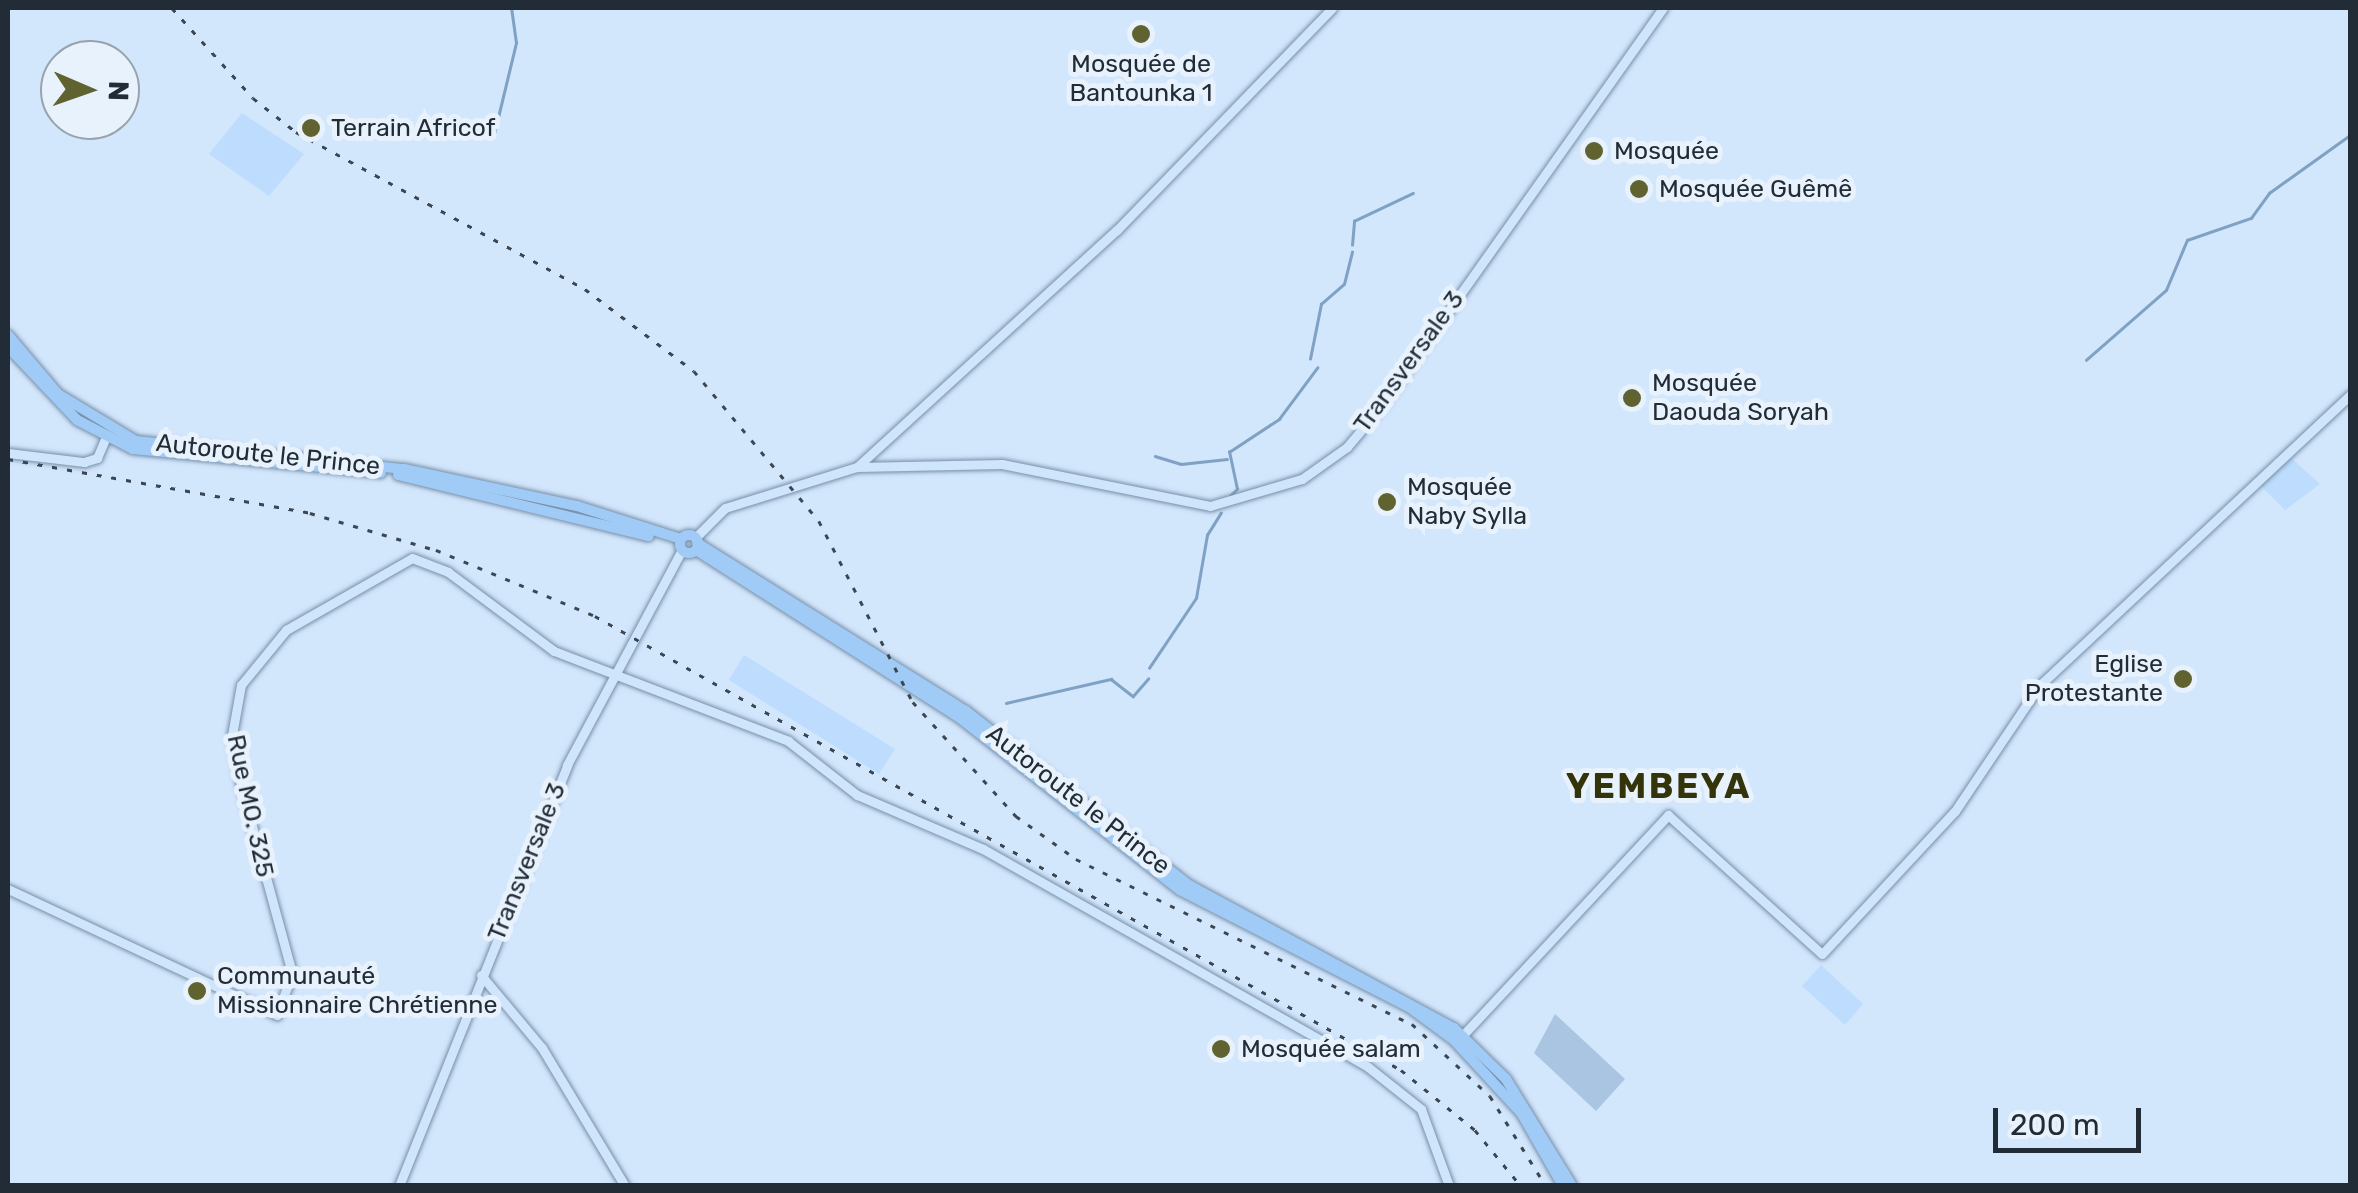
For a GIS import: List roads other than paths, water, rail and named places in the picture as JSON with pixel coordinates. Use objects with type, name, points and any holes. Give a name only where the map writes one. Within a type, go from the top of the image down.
[{"type":"main road","name":"Autoroute le Prince","points":[[8,335],[58,394],[136,441],[404,469],[524,493],[681,545]]},
{"type":"main road","name":"Autoroute le Prince","points":[[8,348],[54,400],[106,437],[201,461],[402,476],[681,545]]},
{"type":"main road","name":"Autoroute le Prince","points":[[696,543],[966,712],[1165,870],[1414,1000],[1463,1035],[1506,1079],[1572,1186]]},
{"type":"main road","name":"Autoroute le Prince","points":[[696,543],[960,719],[1180,890],[1409,1007],[1454,1040],[1497,1082],[1563,1186]]},
{"type":"main road","points":[[681,545],[696,543]]},
{"type":"street","points":[[856,467],[1117,230],[1332,8]]},
{"type":"street","name":"Transversale 3","points":[[696,543],[725,508],[856,467],[1002,464],[1210,506],[1302,480],[1347,447],[1379,409],[1662,8]]},
{"type":"street","points":[[1463,1035],[1668,815],[1822,954],[1955,811],[2039,686],[2350,396]]},
{"type":"street","points":[[8,453],[84,462],[97,458],[106,437]]},
{"type":"street","name":"Transversale 3","points":[[399,1186],[567,765],[681,545]]},
{"type":"street","name":"Rue MO. 325","points":[[8,889],[277,1015],[292,973],[232,735],[241,685],[286,630],[412,558],[448,572],[554,651],[617,673]]},
{"type":"street","points":[[617,673],[788,742],[857,795],[982,849],[1368,1067],[1421,1109],[1449,1186]]},
{"type":"street","points":[[481,975],[542,1048],[625,1186]]},
{"type":"waterway","points":[[494,134],[516,43],[511,8]]},
{"type":"waterway","points":[[2086,360],[2166,290],[2187,240],[2251,218],[2269,193],[2350,135]]},
{"type":"waterway","points":[[1352,245],[1354,221],[1413,193]]},
{"type":"waterway","points":[[1310,359],[1321,304],[1344,284],[1352,252]]},
{"type":"waterway","points":[[1230,496],[1237,489],[1229,452],[1279,419],[1317,368]]},
{"type":"waterway","points":[[1155,456],[1181,464],[1227,459]]},
{"type":"waterway","points":[[1149,668],[1196,598],[1207,535],[1221,513]]},
{"type":"waterway","points":[[1006,703],[1111,679],[1133,696],[1148,679]]},
{"type":"railway","points":[[172,8],[253,98],[296,132],[585,289],[694,371],[819,521],[913,702],[1016,816],[1076,859],[1412,1024],[1490,1096],[1546,1186]]},
{"type":"railway","points":[[8,459],[310,513],[436,550],[595,616],[1401,1070],[1475,1130],[1521,1186]]},
{"type":"place","name":"Mosquée de Bantounka 1","points":[[1141,34]]},
{"type":"place","name":"Terrain Africof","points":[[311,128]]},
{"type":"place","name":"Mosquée","points":[[1594,151]]},
{"type":"place","name":"Mosquée Guêmê","points":[[1639,189]]},
{"type":"place","name":"Mosquée Daouda Soryah","points":[[1632,398]]},
{"type":"place","name":"Mosquée Naby Sylla","points":[[1387,502]]},
{"type":"place","name":"Eglise Protestante","points":[[2183,679]]},
{"type":"place","name":"Communauté Missionnaire Chrétienne","points":[[197,991]]},
{"type":"place","name":"Mosquée salam","points":[[1221,1049]]},
{"type":"district","name":"YEMBEYA","points":[[1659,786]]}]
